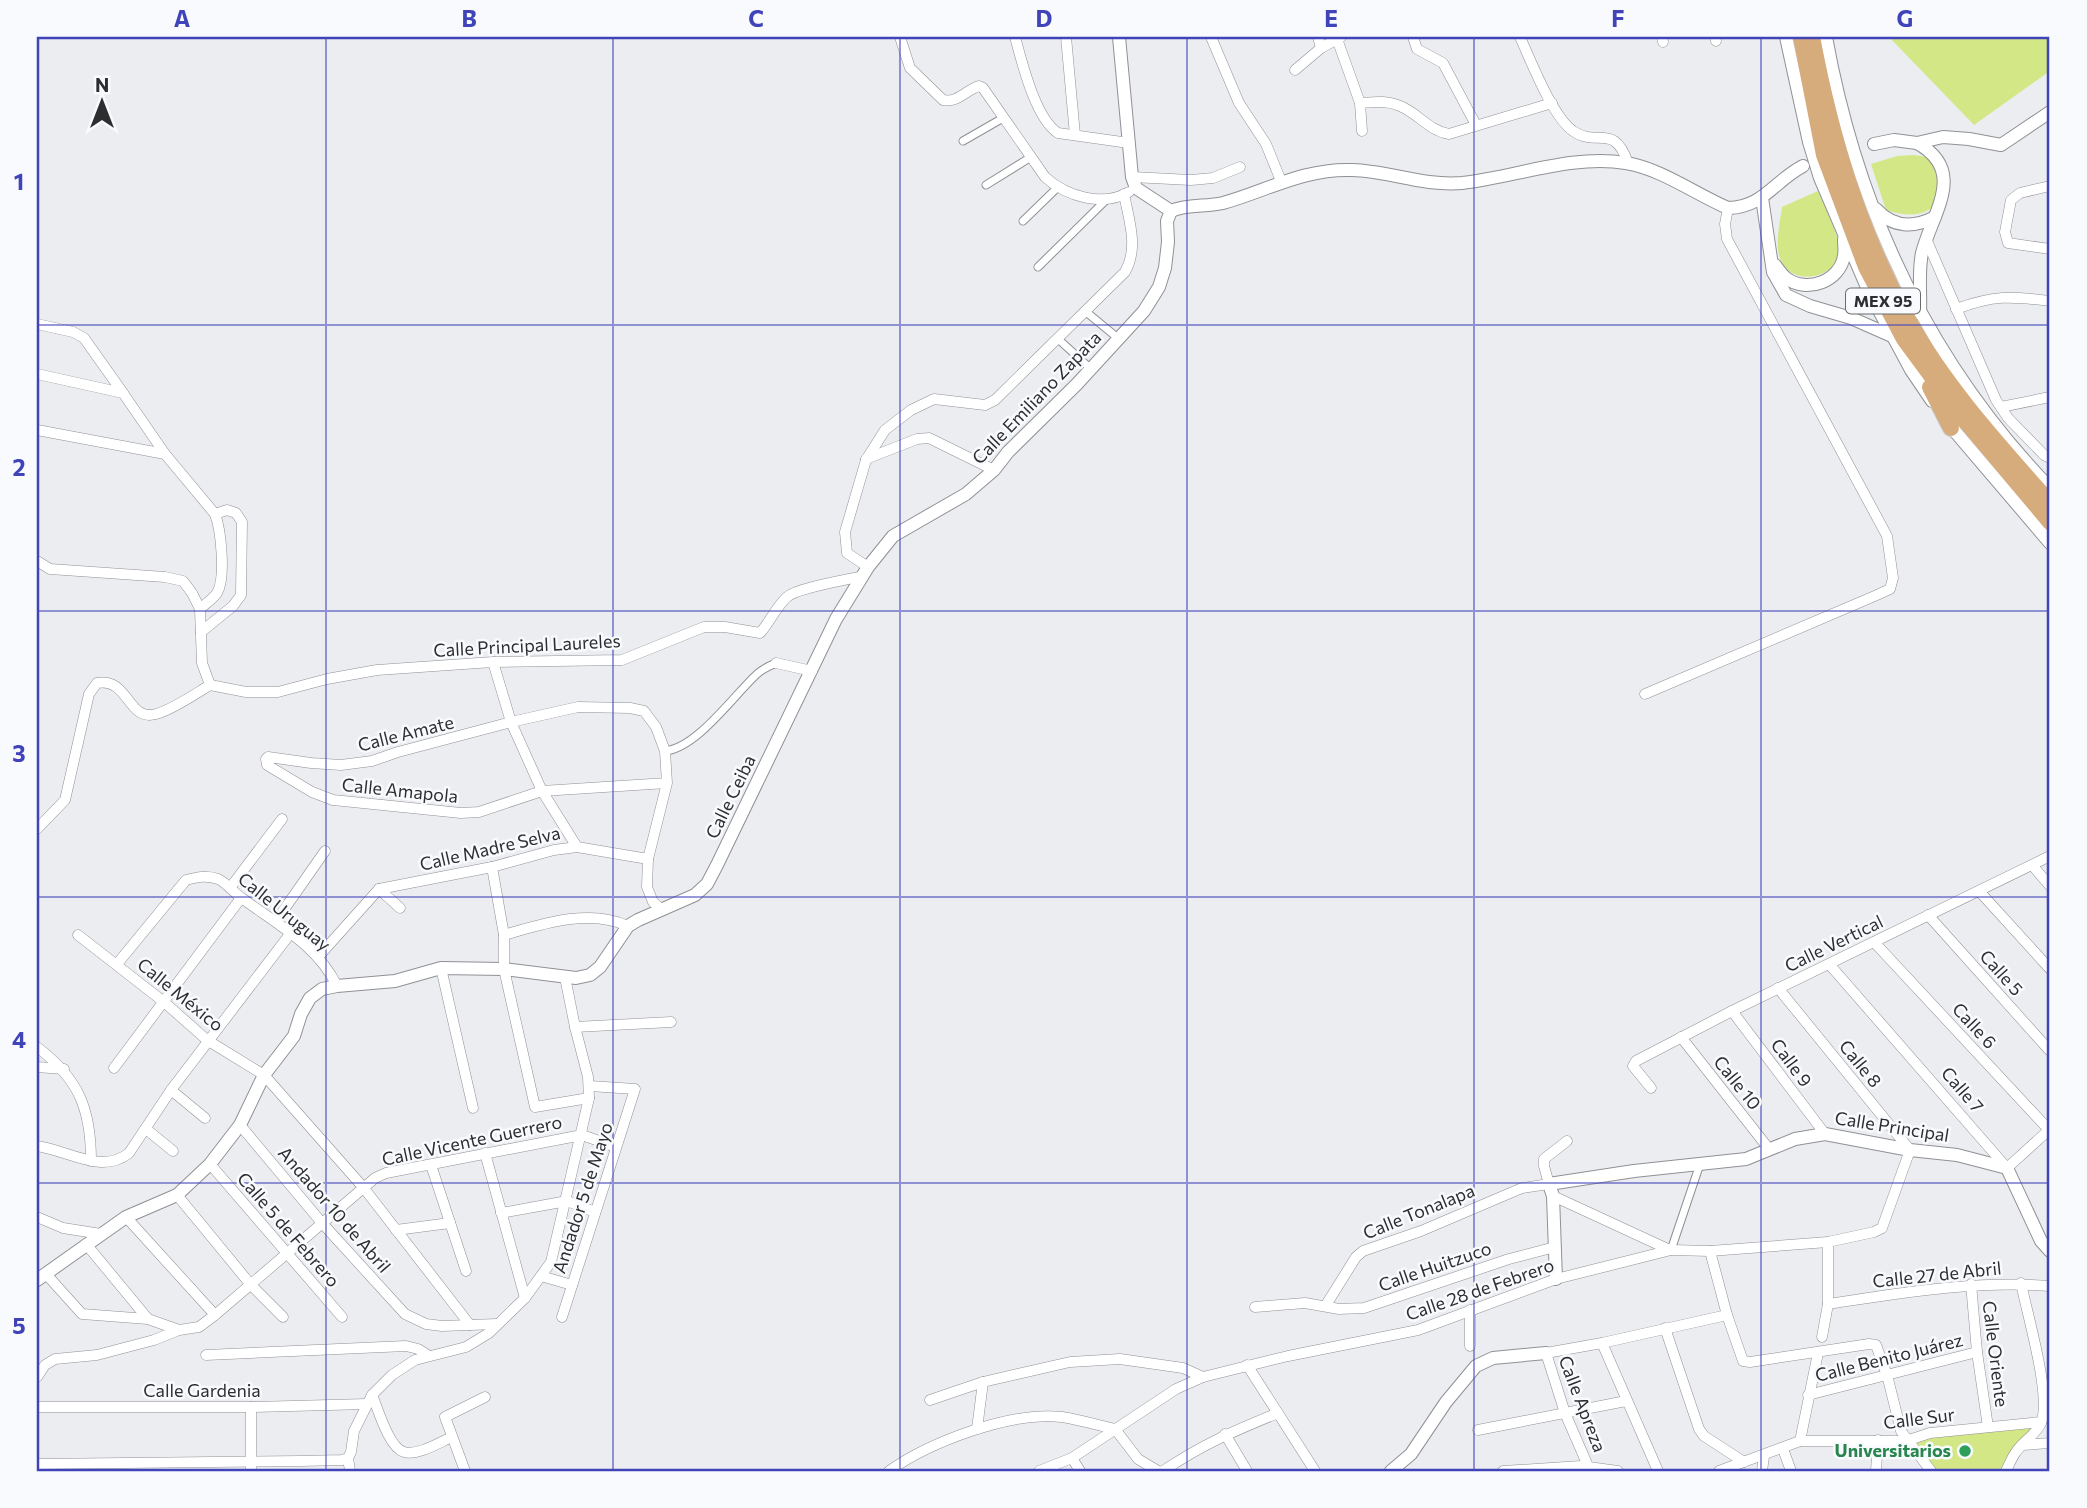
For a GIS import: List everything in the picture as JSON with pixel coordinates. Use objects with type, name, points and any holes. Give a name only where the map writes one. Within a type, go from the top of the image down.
[{"type":"highway","name":"MEX 95","points":[[1801,37],[1824,155],[1866,267],[1898,337],[2050,522]]},
{"type":"highway","name":"MEX 95","points":[[1812,37],[1836,144],[1856,208],[1878,261],[1911,324],[1954,389],[2050,503]]},
{"type":"highway","points":[[1898,337],[1951,428]]},
{"type":"street","points":[[900,37],[910,68],[943,100],[951,101],[979,86],[983,88],[1045,177],[1057,188],[1105,201]]},
{"type":"street","points":[[1015,37],[1034,96],[1052,129],[1129,143]]},
{"type":"street","points":[[1066,37],[1075,135]]},
{"type":"street","points":[[865,572],[847,553],[845,532],[866,460],[885,430],[911,410],[934,400],[985,405],[995,400],[1125,272],[1131,260],[1134,248],[1129,143],[1119,37]]},
{"type":"street","points":[[1211,37],[1239,103],[1266,144],[1281,181]]},
{"type":"street","points":[[1318,37],[1321,48]]},
{"type":"street","points":[[1413,37],[1417,49],[1443,63],[1476,125]]},
{"type":"street","points":[[1520,37],[1552,103],[1572,130],[1582,135],[1618,142],[1628,163]]},
{"type":"street","points":[[1786,37],[1809,142],[1820,178],[1869,292],[1898,337]]},
{"type":"street","points":[[1826,37],[1835,85],[1860,176],[1920,314],[1975,398],[2044,476],[2050,488]]},
{"type":"street","points":[[1295,70],[1321,48],[1339,38],[1360,103],[1362,131]]},
{"type":"street","points":[[1360,103],[1382,101],[1400,106],[1440,132],[1449,134],[1552,103]]},
{"type":"street","points":[[1874,144],[1894,140],[1917,143],[1943,137],[2001,145],[2050,112]]},
{"type":"street","points":[[963,141],[1003,118]]},
{"type":"street","points":[[1917,143],[1932,152],[1942,170],[1944,194],[1927,241],[1920,271],[1920,314]]},
{"type":"street","points":[[986,186],[1031,157]]},
{"type":"street","points":[[1131,186],[1171,211],[1224,203],[1281,181],[1318,172],[1350,170],[1444,184],[1596,161],[1628,163],[1728,208],[1753,204],[1779,181],[1803,166]]},
{"type":"street","points":[[1038,267],[1105,201],[1131,186],[1213,178],[1240,167]]},
{"type":"street","points":[[2050,186],[2021,193],[2011,200],[2005,232],[2008,243],[2050,249]]},
{"type":"street","points":[[1023,221],[1057,188]]},
{"type":"street","points":[[1762,198],[1769,257],[1773,272],[1786,295],[1898,337]]},
{"type":"street","points":[[1870,203],[1886,220],[1896,223],[1915,225],[1936,217]]},
{"type":"street","points":[[1645,694],[1890,589],[1893,579],[1887,536],[1727,239],[1725,224],[1728,208]]},
{"type":"street","name":"Calle Emiliano Zapata","points":[[865,572],[893,536],[966,494],[994,470],[1008,452],[1091,369],[1144,311],[1159,287],[1167,255],[1167,221],[1171,211]]},
{"type":"street","points":[[1769,257],[1786,278],[1806,286],[1819,284],[1835,274],[1840,267],[1844,255],[1843,231]]},
{"type":"street","points":[[1927,241],[2001,407],[2044,455],[2050,458]]},
{"type":"street","points":[[1956,309],[1983,299],[2012,296],[2050,301]]},
{"type":"street","points":[[1085,311],[1119,339]]},
{"type":"street","points":[[37,324],[73,332],[84,338],[165,454],[215,514],[220,536],[221,574],[218,592],[200,609]]},
{"type":"street","points":[[1057,338],[1091,369]]},
{"type":"street","points":[[37,374],[123,393]]},
{"type":"street","points":[[2001,407],[2050,397]]},
{"type":"street","points":[[1951,428],[2050,543]]},
{"type":"street","points":[[37,430],[165,454]]},
{"type":"street","points":[[866,460],[917,439],[929,438],[994,470]]},
{"type":"street","points":[[201,632],[233,606],[241,595],[242,522],[236,513],[227,510],[215,514]]},
{"type":"street","points":[[37,561],[50,569],[165,577],[183,581],[200,609],[202,663],[211,685],[156,714],[144,715],[134,709],[115,685],[106,681],[97,683],[89,694],[65,800],[37,829]]},
{"type":"street","name":"Calle Principal Laureles","points":[[211,685],[246,692],[278,692],[377,670],[493,662],[622,660],[704,627],[725,627],[760,634],[775,611],[792,593],[865,572]]},
{"type":"street","name":"Calle Ceiba","points":[[628,926],[695,895],[707,884],[836,619],[865,572]]},
{"type":"street","points":[[218,592],[233,606]]},
{"type":"street","points":[[493,662],[511,722],[542,791],[577,846]]},
{"type":"street","points":[[662,910],[653,902],[647,887],[648,859],[667,783],[665,751],[675,750],[711,723],[758,673],[776,663],[812,671]]},
{"type":"street","name":"Calle Amate","points":[[266,759],[268,757],[341,765],[372,761],[511,722],[578,707],[630,708],[644,711],[656,727],[665,751]]},
{"type":"street","name":"Calle Amapola","points":[[266,759],[267,765],[312,792],[333,800],[461,813],[478,812],[542,791],[667,783]]},
{"type":"street","points":[[230,888],[282,819]]},
{"type":"street","name":"Calle Madre Selva","points":[[379,889],[492,867],[577,846],[648,859]]},
{"type":"street","points":[[276,921],[325,851]]},
{"type":"street","name":"Calle Vertical","points":[[1651,1088],[1634,1064],[1732,1010],[2050,856]]},
{"type":"street","points":[[2032,865],[2050,886]]},
{"type":"street","points":[[492,867],[504,935],[504,969],[535,1107],[589,1098]]},
{"type":"street","name":"Calle Uruguay","points":[[117,964],[186,880],[201,876],[219,880],[276,921],[318,957],[337,986]]},
{"type":"street","points":[[318,957],[379,889],[400,908]]},
{"type":"street","points":[[1979,891],[2050,970]]},
{"type":"street","points":[[114,1068],[241,898]]},
{"type":"street","name":"Calle 5","points":[[1928,915],[2050,1051]]},
{"type":"street","points":[[179,1330],[148,1319],[82,1314],[41,1277],[126,1216],[177,1195],[211,1164],[240,1125],[264,1075],[294,1036],[310,998],[322,989],[396,981],[441,968],[504,969],[576,978],[590,975],[600,967],[628,926],[611,920],[566,920],[504,935]]},
{"type":"street","points":[[37,1146],[91,1161],[121,1159],[129,1153],[207,1040],[290,934]]},
{"type":"street","name":"Calle México","points":[[78,935],[164,1002],[207,1040],[264,1075],[363,1187],[471,1325]]},
{"type":"street","name":"Calle 6","points":[[1874,942],[2050,1130]]},
{"type":"street","name":"Calle 7","points":[[1829,964],[2007,1168],[2041,1241],[2050,1251]]},
{"type":"street","points":[[441,968],[473,1108]]},
{"type":"street","points":[[350,1471],[348,1458],[354,1431],[369,1399],[393,1375],[415,1360],[466,1347],[489,1333],[525,1298],[551,1262],[582,1135],[590,1086],[565,977]]},
{"type":"street","name":"Calle 8","points":[[1778,988],[1910,1150]]},
{"type":"street","name":"Calle 9","points":[[1732,1010],[1825,1134]]},
{"type":"street","points":[[575,1027],[671,1022]]},
{"type":"street","name":"Calle 10","points":[[1681,1037],[1769,1149]]},
{"type":"street","points":[[37,1047],[64,1069],[73,1081],[87,1117],[91,1161]]},
{"type":"street","points":[[37,1067],[64,1069]]},
{"type":"street","name":"Andador 5 de Mayo","points":[[562,1317],[635,1088],[590,1086]]},
{"type":"street","points":[[171,1090],[205,1118]]},
{"type":"street","name":"Andador 10 de Abril","points":[[240,1125],[322,1223],[405,1314],[426,1324],[471,1325]]},
{"type":"street","points":[[146,1129],[173,1151]]},
{"type":"street","points":[[2007,1168],[2050,1130]]},
{"type":"street","name":"Calle Principal","points":[[1551,1190],[1634,1171],[1746,1158],[1795,1139],[1825,1134],[1910,1150],[1957,1155],[2007,1168]]},
{"type":"street","name":"Calle Vicente Guerrero","points":[[37,1377],[45,1365],[55,1359],[97,1355],[154,1340],[179,1330],[199,1327],[363,1187],[386,1173],[582,1135],[616,1147]]},
{"type":"street","points":[[1556,1279],[1551,1190],[1544,1166],[1545,1159],[1567,1142]]},
{"type":"street","points":[[1822,1337],[1828,1304],[1828,1242],[1882,1228],[1910,1150]]},
{"type":"street","points":[[485,1153],[525,1298]]},
{"type":"street","name":"Calle 5 de Febrero","points":[[211,1164],[342,1317]]},
{"type":"street","points":[[1551,1190],[1671,1250],[1700,1164]]},
{"type":"street","points":[[431,1165],[466,1271]]},
{"type":"street","name":"Calle Tonalapa","points":[[1325,1306],[1356,1257],[1363,1251],[1421,1231],[1522,1188],[1551,1190]]},
{"type":"street","points":[[177,1195],[251,1285],[283,1317]]},
{"type":"street","points":[[501,1213],[567,1201],[595,1212]]},
{"type":"street","points":[[37,1216],[63,1228],[101,1234]]},
{"type":"street","points":[[126,1216],[215,1315]]},
{"type":"street","points":[[396,1230],[450,1223]]},
{"type":"street","name":"Calle 28 de Febrero","points":[[1039,1471],[1072,1458],[1176,1389],[1203,1377],[1247,1365],[1418,1330],[1556,1279],[1671,1250],[1710,1251],[1828,1242]]},
{"type":"street","points":[[86,1244],[148,1319]]},
{"type":"street","name":"Calle Huitzuco","points":[[1255,1307],[1305,1303],[1339,1309],[1364,1308],[1496,1263],[1555,1247]]},
{"type":"street","points":[[1710,1251],[1727,1315],[1743,1361],[1876,1345],[1887,1375],[1901,1431],[1931,1471]]},
{"type":"street","points":[[541,1276],[572,1285]]},
{"type":"street","name":"Calle 27 de Abril","points":[[1828,1304],[1971,1284],[2021,1283],[2050,1286]]},
{"type":"street","name":"Calle Oriente","points":[[2021,1283],[2042,1383],[2041,1422]]},
{"type":"street","name":"Calle Oriente","points":[[1971,1284],[1988,1427]]},
{"type":"street","points":[[1470,1311],[1470,1346]]},
{"type":"street","points":[[1391,1471],[1411,1454],[1446,1402],[1476,1366],[1493,1358],[1546,1353],[1602,1343],[1727,1315]]},
{"type":"street","points":[[471,1325],[497,1324]]},
{"type":"street","points":[[1665,1328],[1699,1429],[1704,1436],[1744,1462]]},
{"type":"street","points":[[1602,1343],[1658,1471]]},
{"type":"street","points":[[206,1355],[406,1346],[429,1356]]},
{"type":"street","name":"Calle Benito Juárez","points":[[1808,1395],[1977,1352]]},
{"type":"street","name":"Calle Apreza","points":[[1546,1353],[1565,1413],[1588,1466]]},
{"type":"street","points":[[1719,1471],[1800,1441],[1818,1353]]},
{"type":"street","points":[[930,1400],[983,1382],[1070,1362],[1121,1359],[1183,1368],[1203,1377]]},
{"type":"street","points":[[1247,1365],[1315,1471]]},
{"type":"street","points":[[977,1429],[983,1382]]},
{"type":"street","points":[[465,1471],[445,1417],[485,1397]]},
{"type":"street","points":[[369,1399],[394,1445],[405,1452],[418,1451],[453,1437]]},
{"type":"street","name":"Calle Gardenia","points":[[37,1407],[251,1408],[369,1399]]},
{"type":"street","points":[[1478,1430],[1626,1401]]},
{"type":"street","points":[[251,1408],[251,1466]]},
{"type":"street","points":[[1163,1471],[1225,1434],[1278,1413]]},
{"type":"street","points":[[889,1471],[905,1460],[977,1429],[1032,1417],[1061,1417],[1115,1429],[1138,1458],[1157,1471]]},
{"type":"street","points":[[2006,1471],[2015,1452],[2041,1422]]},
{"type":"street","name":"Calle Sur","points":[[1800,1441],[1906,1440],[1930,1433],[2041,1422]]},
{"type":"street","points":[[1225,1434],[1247,1471]]},
{"type":"street","points":[[1877,1471],[1878,1440]]},
{"type":"street","points":[[2022,1445],[2050,1443]]},
{"type":"street","points":[[1783,1449],[1791,1471]]},
{"type":"street","points":[[1762,1471],[1764,1456]]},
{"type":"street","points":[[37,1465],[301,1466],[348,1458]]},
{"type":"street","points":[[1072,1458],[1080,1471]]},
{"type":"street","points":[[1503,1471],[1588,1466],[1618,1471]]},
{"type":"green space","points":[[1889,37],[2050,37],[2050,71],[1974,125]]},
{"type":"green space","points":[[1897,156],[1927,157],[1935,171],[1939,196],[1935,204],[1927,211],[1916,214],[1886,210],[1871,164]]},
{"type":"green space","points":[[1818,191],[1836,234],[1838,258],[1825,272],[1815,276],[1795,275],[1787,269],[1779,255],[1782,207]]},
{"type":"green space","name":"Universitarios","points":[[2036,1425],[2002,1471],[1935,1471],[1911,1442],[1935,1435]]},
{"type":"place","name":"Universitarios","points":[[1965,1451]]}]
